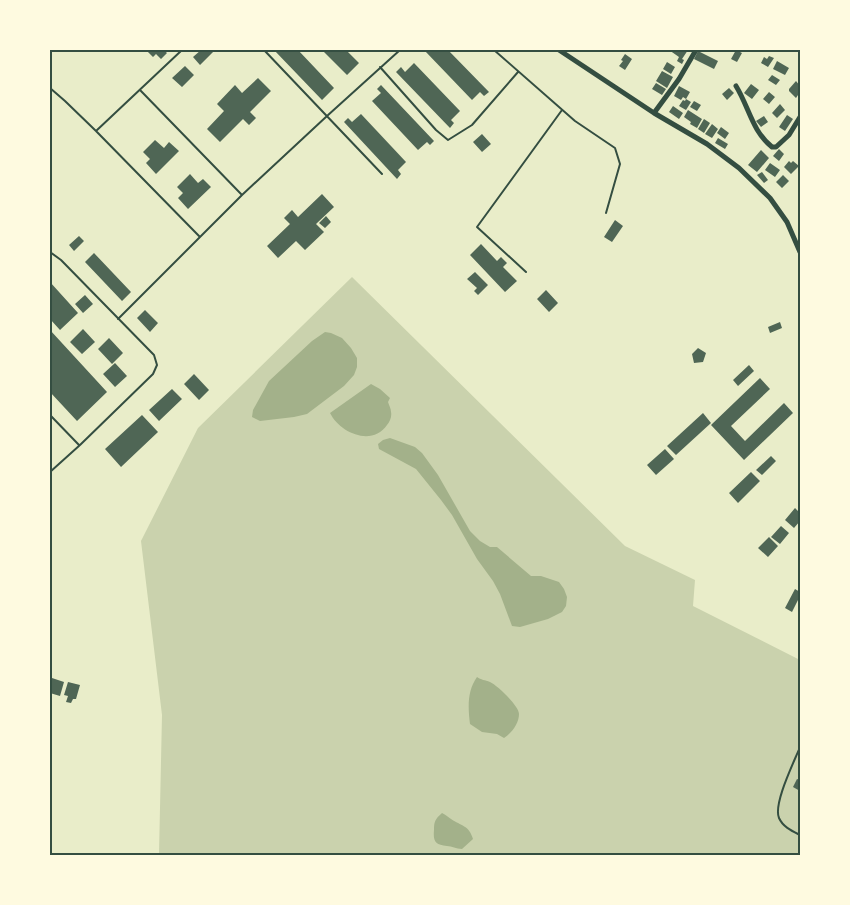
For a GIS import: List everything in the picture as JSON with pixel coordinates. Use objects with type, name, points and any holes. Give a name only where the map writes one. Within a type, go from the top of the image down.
[{"type":"street","points":[[559,50],[654,113],[707,144],[739,168],[770,198],[787,222],[801,252]]},
{"type":"street","points":[[654,113],[679,79],[696,50]]},
{"type":"street","points":[[736,86],[754,126],[763,140],[772,147],[776,147],[789,135],[801,117]]},
{"type":"lane","points":[[96,131],[182,50]]},
{"type":"lane","points":[[264,50],[382,174]]},
{"type":"lane","points":[[118,319],[242,195],[400,50]]},
{"type":"lane","points":[[494,50],[575,121],[615,148],[620,164],[606,213]]},
{"type":"lane","points":[[381,67],[436,130],[448,140],[472,125],[519,71]]},
{"type":"lane","points":[[50,88],[96,131],[200,237]]},
{"type":"lane","points":[[140,90],[242,195]]},
{"type":"lane","points":[[526,272],[477,226],[562,110]]},
{"type":"lane","points":[[50,252],[61,260],[154,355],[157,365],[153,374],[80,446],[50,472]]},
{"type":"lane","points":[[50,415],[80,446]]},
{"type":"lane","points":[[801,747],[778,801],[780,820],[787,828],[801,835]]},
{"type":"shaded area","points":[[352,277],[625,546],[695,580],[693,606],[800,660],[800,855],[159,855],[162,715],[141,541],[198,428]]},
{"type":"shaded area","points":[[325,332],[342,338],[351,348],[357,358],[354,375],[344,386],[307,414],[260,421],[252,417],[253,410],[269,381]]},
{"type":"shaded area","points":[[371,384],[390,398],[388,402],[391,419],[381,432],[365,436],[357,435],[341,426],[330,413]]},
{"type":"shaded area","points":[[390,438],[415,447],[422,453],[438,475],[470,531],[480,541],[490,547],[497,547],[531,576],[541,576],[559,582],[567,597],[566,606],[562,612],[548,619],[520,627],[512,626],[493,581],[441,500],[416,469],[379,449],[378,444]]},
{"type":"shaded area","points":[[477,677],[497,687],[518,710],[519,717],[516,724],[504,738],[497,734],[482,732],[470,724],[470,694]]},
{"type":"shaded area","points":[[442,813],[464,826],[471,834],[473,839],[462,849],[440,845],[436,842],[435,823]]},
{"type":"building","points":[[146,50],[164,50],[167,53],[161,59],[156,54],[153,57]]},
{"type":"building","points":[[201,50],[215,50],[200,65],[193,57]]},
{"type":"building","points":[[274,50],[298,50],[334,88],[322,100]]},
{"type":"building","points":[[322,50],[346,50],[359,63],[347,75]]},
{"type":"building","points":[[426,50],[448,50],[489,92],[484,96],[480,92],[472,100]]},
{"type":"building","points":[[669,50],[688,50],[682,59],[684,60],[682,64],[677,61],[679,57]]},
{"type":"building","points":[[736,50],[742,53],[737,62],[731,59]]},
{"type":"building","points":[[698,51],[718,61],[714,69],[694,59]]},
{"type":"building","points":[[625,54],[632,59],[625,70],[619,66]]},
{"type":"building","points":[[769,56],[774,58],[768,67],[761,63],[764,57],[767,59]]},
{"type":"building","points":[[777,61],[789,68],[785,75],[773,69]]},
{"type":"building","points":[[667,62],[675,67],[671,74],[663,69]]},
{"type":"building","points":[[414,63],[460,111],[451,120],[454,123],[450,128],[396,72],[401,67],[405,72]]},
{"type":"building","points":[[185,66],[194,75],[182,87],[172,78]]},
{"type":"building","points":[[662,71],[673,77],[667,88],[656,81]]},
{"type":"building","points":[[772,75],[780,80],[776,85],[768,80]]},
{"type":"building","points":[[258,78],[271,91],[250,112],[256,118],[249,125],[243,119],[220,142],[207,129],[224,111],[217,104],[235,85],[242,93]]},
{"type":"building","points":[[796,81],[800,86],[800,92],[796,98],[789,89]]},
{"type":"building","points":[[656,83],[666,89],[662,95],[652,89]]},
{"type":"building","points":[[751,84],[759,90],[752,99],[744,93]]},
{"type":"building","points":[[381,85],[434,141],[430,145],[427,142],[418,150],[372,101],[381,93],[377,89]]},
{"type":"building","points":[[679,86],[690,92],[686,99],[683,97],[681,100],[674,96]]},
{"type":"building","points":[[729,88],[734,93],[727,100],[722,94]]},
{"type":"building","points":[[769,92],[775,97],[769,104],[763,99]]},
{"type":"building","points":[[686,99],[691,102],[686,110],[679,106]]},
{"type":"building","points":[[694,101],[701,105],[697,111],[690,107]]},
{"type":"building","points":[[780,104],[785,110],[777,118],[772,113]]},
{"type":"building","points":[[673,106],[683,113],[679,119],[669,112]]},
{"type":"building","points":[[688,110],[702,119],[697,128],[684,117]]},
{"type":"building","points":[[361,114],[406,162],[398,170],[401,174],[397,179],[344,122],[348,118],[352,122]]},
{"type":"building","points":[[787,115],[793,119],[785,131],[779,127]]},
{"type":"building","points":[[764,116],[768,122],[761,127],[756,121]]},
{"type":"building","points":[[704,119],[710,123],[704,133],[698,129]]},
{"type":"building","points":[[712,124],[718,129],[712,138],[705,134]]},
{"type":"building","points":[[721,127],[729,133],[725,139],[717,133]]},
{"type":"building","points":[[482,134],[491,144],[482,152],[473,142]]},
{"type":"building","points":[[718,138],[728,144],[725,149],[715,143]]},
{"type":"building","points":[[155,140],[164,148],[169,142],[179,151],[156,174],[146,163],[150,159],[143,152]]},
{"type":"building","points":[[779,149],[784,154],[779,161],[773,156]]},
{"type":"building","points":[[761,150],[769,158],[757,172],[748,165]]},
{"type":"building","points":[[789,161],[799,166],[791,174],[784,167]]},
{"type":"building","points":[[770,163],[780,170],[775,177],[765,170]]},
{"type":"building","points":[[762,172],[768,180],[764,183],[757,175]]},
{"type":"building","points":[[190,174],[198,183],[203,179],[211,187],[188,209],[178,198],[183,193],[177,187]]},
{"type":"building","points":[[783,175],[789,181],[782,188],[776,182]]},
{"type":"building","points":[[322,194],[334,207],[316,224],[324,232],[305,250],[296,241],[278,258],[267,246],[290,224],[284,218],[292,210],[298,217]]},
{"type":"building","points":[[326,216],[331,222],[325,228],[319,223]]},
{"type":"building","points":[[615,220],[623,226],[612,242],[604,237]]},
{"type":"building","points":[[79,236],[84,241],[74,251],[69,245]]},
{"type":"building","points":[[481,244],[497,261],[501,257],[507,263],[503,267],[517,281],[505,292],[470,255]]},
{"type":"building","points":[[94,253],[131,292],[122,301],[85,262]]},
{"type":"building","points":[[475,272],[488,285],[478,295],[474,291],[477,288],[467,279]]},
{"type":"building","points":[[50,282],[78,313],[60,330],[50,319]]},
{"type":"building","points":[[546,290],[558,303],[549,312],[537,299]]},
{"type":"building","points":[[85,295],[93,304],[83,313],[75,304]]},
{"type":"building","points":[[145,310],[158,323],[150,332],[137,318]]},
{"type":"building","points":[[780,322],[782,328],[770,333],[768,327]]},
{"type":"building","points":[[83,329],[95,342],[82,354],[70,342]]},
{"type":"building","points":[[50,330],[107,392],[77,421],[50,392]]},
{"type":"building","points":[[109,338],[123,353],[112,364],[98,349]]},
{"type":"building","points":[[698,348],[706,353],[703,362],[694,363],[692,354]]},
{"type":"building","points":[[115,363],[127,376],[115,387],[103,374]]},
{"type":"building","points":[[749,365],[754,371],[738,386],[733,380]]},
{"type":"building","points":[[194,374],[209,390],[199,400],[184,384]]},
{"type":"building","points":[[760,378],[770,389],[731,426],[745,441],[784,403],[793,413],[744,460],[711,425]]},
{"type":"building","points":[[172,389],[182,399],[159,421],[149,410]]},
{"type":"building","points":[[703,413],[711,423],[676,455],[667,446]]},
{"type":"building","points":[[142,415],[158,432],[121,467],[105,449]]},
{"type":"building","points":[[665,449],[674,459],[656,475],[647,465]]},
{"type":"building","points":[[771,456],[776,461],[762,475],[756,470]]},
{"type":"building","points":[[751,472],[760,481],[738,503],[729,493]]},
{"type":"building","points":[[795,508],[800,513],[800,521],[794,528],[785,520]]},
{"type":"building","points":[[781,526],[789,533],[780,544],[771,537]]},
{"type":"building","points":[[769,537],[778,546],[768,557],[758,548]]},
{"type":"building","points":[[795,589],[800,592],[800,596],[792,612],[785,608]]},
{"type":"building","points":[[52,678],[64,682],[60,696],[50,693]]},
{"type":"building","points":[[68,682],[80,685],[76,699],[73,699],[71,703],[66,702],[68,696],[64,695]]},
{"type":"building","points":[[797,779],[800,780],[800,791],[793,787]]}]
